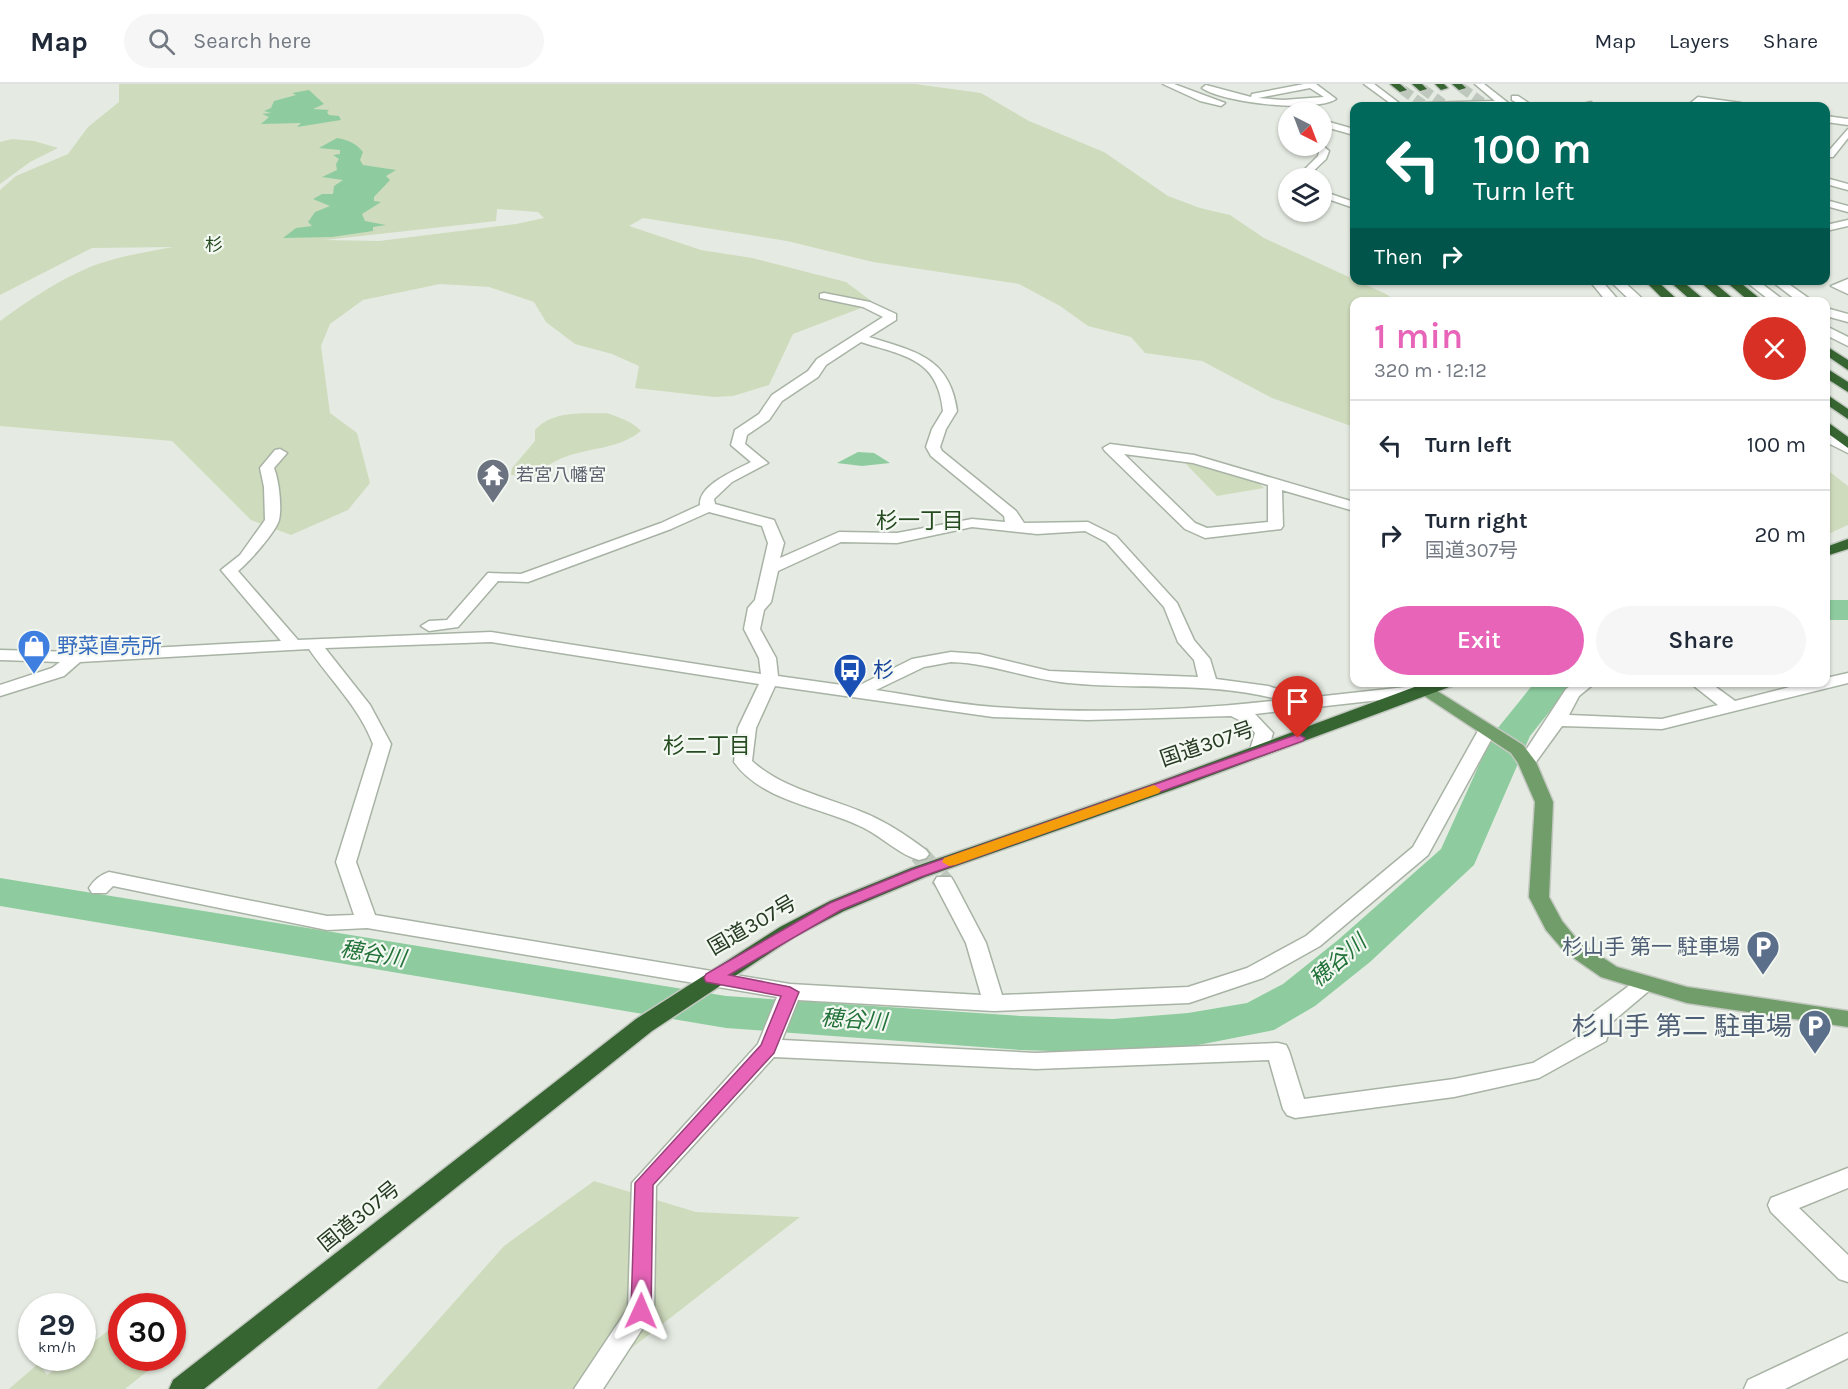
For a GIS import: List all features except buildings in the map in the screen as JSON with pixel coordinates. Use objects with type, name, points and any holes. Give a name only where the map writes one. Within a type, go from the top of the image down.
[{"type":"highway","points":[[1394,84],[1403,90]]},
{"type":"highway","points":[[1655,285],[1668,297]]},
{"type":"highway","points":[[1679,285],[1695,297]]},
{"type":"highway","points":[[1709,285],[1725,297]]},
{"type":"highway","points":[[1736,285],[1751,297]]},
{"type":"highway","points":[[1830,353],[1848,366]]},
{"type":"highway","points":[[1830,375],[1848,388]]},
{"type":"highway","points":[[1830,401],[1848,415]]},
{"type":"highway","points":[[1830,428],[1848,444]]},
{"type":"highway","points":[[1830,551],[1848,544]]},
{"type":"highway","name":"国道307号","points":[[183,1389],[644,1025],[712,978],[836,907],[916,873],[1258,753],[1432,687]]},
{"type":"main road","points":[[1426,689],[1517,749],[1527,762],[1544,802],[1539,897],[1553,925],[1572,947],[1609,972],[1646,984],[1718,1000],[1848,1019]]},
{"type":"street","points":[[1167,84],[1203,99],[1278,112]]},
{"type":"street","points":[[1183,92],[1230,84]]},
{"type":"street","points":[[1368,84],[1393,102]]},
{"type":"street","points":[[1479,84],[1502,102]]},
{"type":"street","points":[[1206,88],[1241,99],[1291,105],[1332,99],[1311,85],[1241,99]]},
{"type":"street","points":[[1515,98],[1522,102]]},
{"type":"street","points":[[1696,102],[1698,100],[1712,102]]},
{"type":"street","points":[[1830,119],[1848,122]]},
{"type":"street","points":[[1332,126],[1350,131]]},
{"type":"street","points":[[1831,155],[1848,132]]},
{"type":"street","points":[[1311,168],[1323,156]]},
{"type":"street","points":[[1830,183],[1848,188]]},
{"type":"street","points":[[1332,197],[1350,204]]},
{"type":"street","points":[[1830,204],[1848,209]]},
{"type":"street","points":[[1830,227],[1848,223]]},
{"type":"street","points":[[1599,285],[1609,297]]},
{"type":"street","points":[[1620,285],[1634,297]]},
{"type":"street","points":[[1756,285],[1773,297]]},
{"type":"street","points":[[1782,285],[1800,297]]},
{"type":"street","points":[[708,507],[706,498],[727,479],[761,463],[738,446],[740,433],[764,417],[777,398],[813,374],[821,362],[892,317],[866,304],[824,296]]},
{"type":"street","points":[[1830,313],[1848,318]]},
{"type":"street","points":[[1830,332],[1848,342]]},
{"type":"street","points":[[861,338],[910,356],[938,375],[944,382],[950,411],[939,429],[933,447],[936,453],[1011,514],[1012,521],[1018,526]]},
{"type":"street","points":[[1830,353],[1848,349]]},
{"type":"street","points":[[1830,439],[1848,449]]},
{"type":"street","points":[[1275,483],[1276,526],[1205,533],[1190,526],[1110,448],[1194,459],[1275,483],[1350,506]]},
{"type":"street","points":[[280,453],[267,468],[274,483],[271,506],[273,520],[245,558],[229,570],[290,638],[291,646]]},
{"type":"street","points":[[380,640],[384,630],[452,624],[494,576],[522,579],[666,526],[708,507],[769,523],[776,543],[763,602],[756,608],[752,629],[768,653],[770,680],[748,727],[743,762],[752,772],[772,785],[882,828],[919,854]]},
{"type":"street","points":[[771,568],[839,537],[897,538],[972,523],[1037,529],[1088,526],[1105,534],[1171,606],[1186,642],[1202,659],[1208,683]]},
{"type":"street","points":[[0,655],[76,657],[380,640],[491,637],[993,712],[1088,715],[1234,711],[1426,689]]},
{"type":"street","points":[[314,644],[328,667],[376,725],[382,744],[346,862],[367,921]]},
{"type":"street","points":[[862,691],[908,667],[949,656],[1074,678],[1208,683],[1247,687],[1305,702]]},
{"type":"street","points":[[0,691],[58,672],[76,657]]},
{"type":"street","points":[[1830,681],[1848,678]]},
{"type":"street","points":[[1527,762],[1557,720],[1572,693],[1581,687]]},
{"type":"street","points":[[1704,687],[1731,706]]},
{"type":"street","points":[[1557,720],[1662,724],[1731,706],[1784,687]]},
{"type":"street","points":[[1234,711],[1253,720],[1264,733],[1258,753]]},
{"type":"street","points":[[99,888],[109,879],[327,924],[367,921],[667,974],[712,978],[790,992],[994,1002],[1188,995],[1255,973],[1313,941],[1421,851],[1488,729]]},
{"type":"street","points":[[944,882],[976,943],[994,1002]]},
{"type":"street","points":[[768,1048],[1036,1061],[1278,1052],[1295,1109],[1433,1092],[1539,1070],[1598,1035],[1602,1018],[1646,984]]},
{"type":"street","points":[[588,1389],[641,1311],[644,1183],[768,1048],[790,992]]},
{"type":"street","points":[[1848,1178],[1780,1205],[1848,1271]]},
{"type":"street","points":[[1758,1389],[1848,1345]]},
{"type":"shaded area","points":[[119,84],[915,84],[981,93],[1029,121],[1104,152],[1168,196],[1200,208],[1230,215],[1264,238],[1350,277],[1350,285],[1366,285],[1390,297],[1350,297],[1350,426],[1272,398],[1202,361],[1145,353],[1131,337],[1088,326],[1060,306],[1019,284],[873,262],[787,241],[643,218],[629,226],[701,250],[752,258],[846,282],[874,303],[793,334],[769,385],[733,396],[714,397],[635,388],[639,366],[612,354],[575,344],[546,322],[534,302],[489,287],[440,284],[363,300],[330,324],[321,346],[330,413],[357,433],[370,483],[348,510],[291,535],[251,520],[172,441],[0,426],[0,321],[48,288],[90,267],[125,256],[173,247],[92,248],[0,295],[0,190],[16,176],[68,154],[88,127],[119,102]],"holes":[[[497,209],[538,212],[544,218],[516,224],[379,241],[325,240],[496,221]]]},
{"type":"shaded area","points":[[309,90],[324,104],[313,109],[329,110],[327,112],[329,115],[339,116],[341,120],[297,127],[301,123],[261,124],[269,117],[262,114],[271,113],[264,111],[271,108],[274,101],[296,95],[292,93]]},
{"type":"shaded area","points":[[337,138],[352,142],[363,152],[360,160],[363,165],[396,170],[386,176],[390,180],[374,197],[374,201],[381,202],[362,214],[365,221],[386,225],[373,227],[373,231],[332,237],[283,238],[296,228],[312,226],[308,222],[315,212],[330,206],[313,199],[322,194],[333,194],[334,186],[343,180],[322,177],[337,170],[336,164],[339,159],[333,155],[340,154],[340,150],[319,148]]},
{"type":"shaded area","points":[[12,139],[34,141],[58,148],[30,162],[0,184],[0,142]]},
{"type":"shaded area","points":[[607,413],[630,422],[641,431],[615,444],[562,458],[548,465],[535,476],[511,475],[512,468],[535,441],[535,430],[542,424],[568,414]]},
{"type":"shaded area","points":[[858,452],[874,453],[890,463],[862,466],[837,463]]},
{"type":"shaded area","points":[[1184,462],[1257,481],[1264,488],[1217,496]]},
{"type":"shaded area","points":[[1830,472],[1848,486],[1848,525],[1830,533]]},
{"type":"shaded area","points":[[594,1181],[696,1212],[800,1217],[579,1389],[377,1389],[504,1246]]},
{"type":"shaded area","points":[[108,1331],[108,1371],[148,1371],[125,1389],[9,1389],[30,1371],[44,1371],[47,1375],[53,1371],[96,1371],[96,1340]]},
{"type":"waterway","name":"穂谷川","points":[[1830,610],[1848,610]]},
{"type":"waterway","name":"穂谷川","points":[[0,892],[726,1012],[1020,1033],[1113,1036],[1188,1030],[1258,1018],[1299,995],[1354,951],[1459,856],[1512,734],[1551,687]]},
{"type":"tunnel","points":[[1462,88],[1481,102]]},
{"type":"tunnel","points":[[1423,89],[1441,102]]},
{"type":"tunnel","points":[[1403,90],[1420,102]]},
{"type":"tunnel","points":[[919,854],[944,882]]},
{"type":"slow traffic","points":[[949,862],[1154,790]]},
{"type":"place","name":"若宮八幡宮","points":[[493,504]]},
{"type":"place","name":"野菜直売所","points":[[34,675]]},
{"type":"place","name":"杉","points":[[850,699]]},
{"type":"place","name":"杉山手 第一 駐車場","points":[[1763,976]]},
{"type":"place","name":"杉山手 第二 駐車場","points":[[1815,1055]]},
{"type":"district","name":"杉","points":[[214,245]]},
{"type":"district","name":"杉一丁目","points":[[920,521]]},
{"type":"district","name":"杉二丁目","points":[[707,746]]},
{"type":"route","points":[[641,1311],[644,1183],[768,1048],[790,992],[712,978],[836,907],[916,873],[1298,738]]}]
